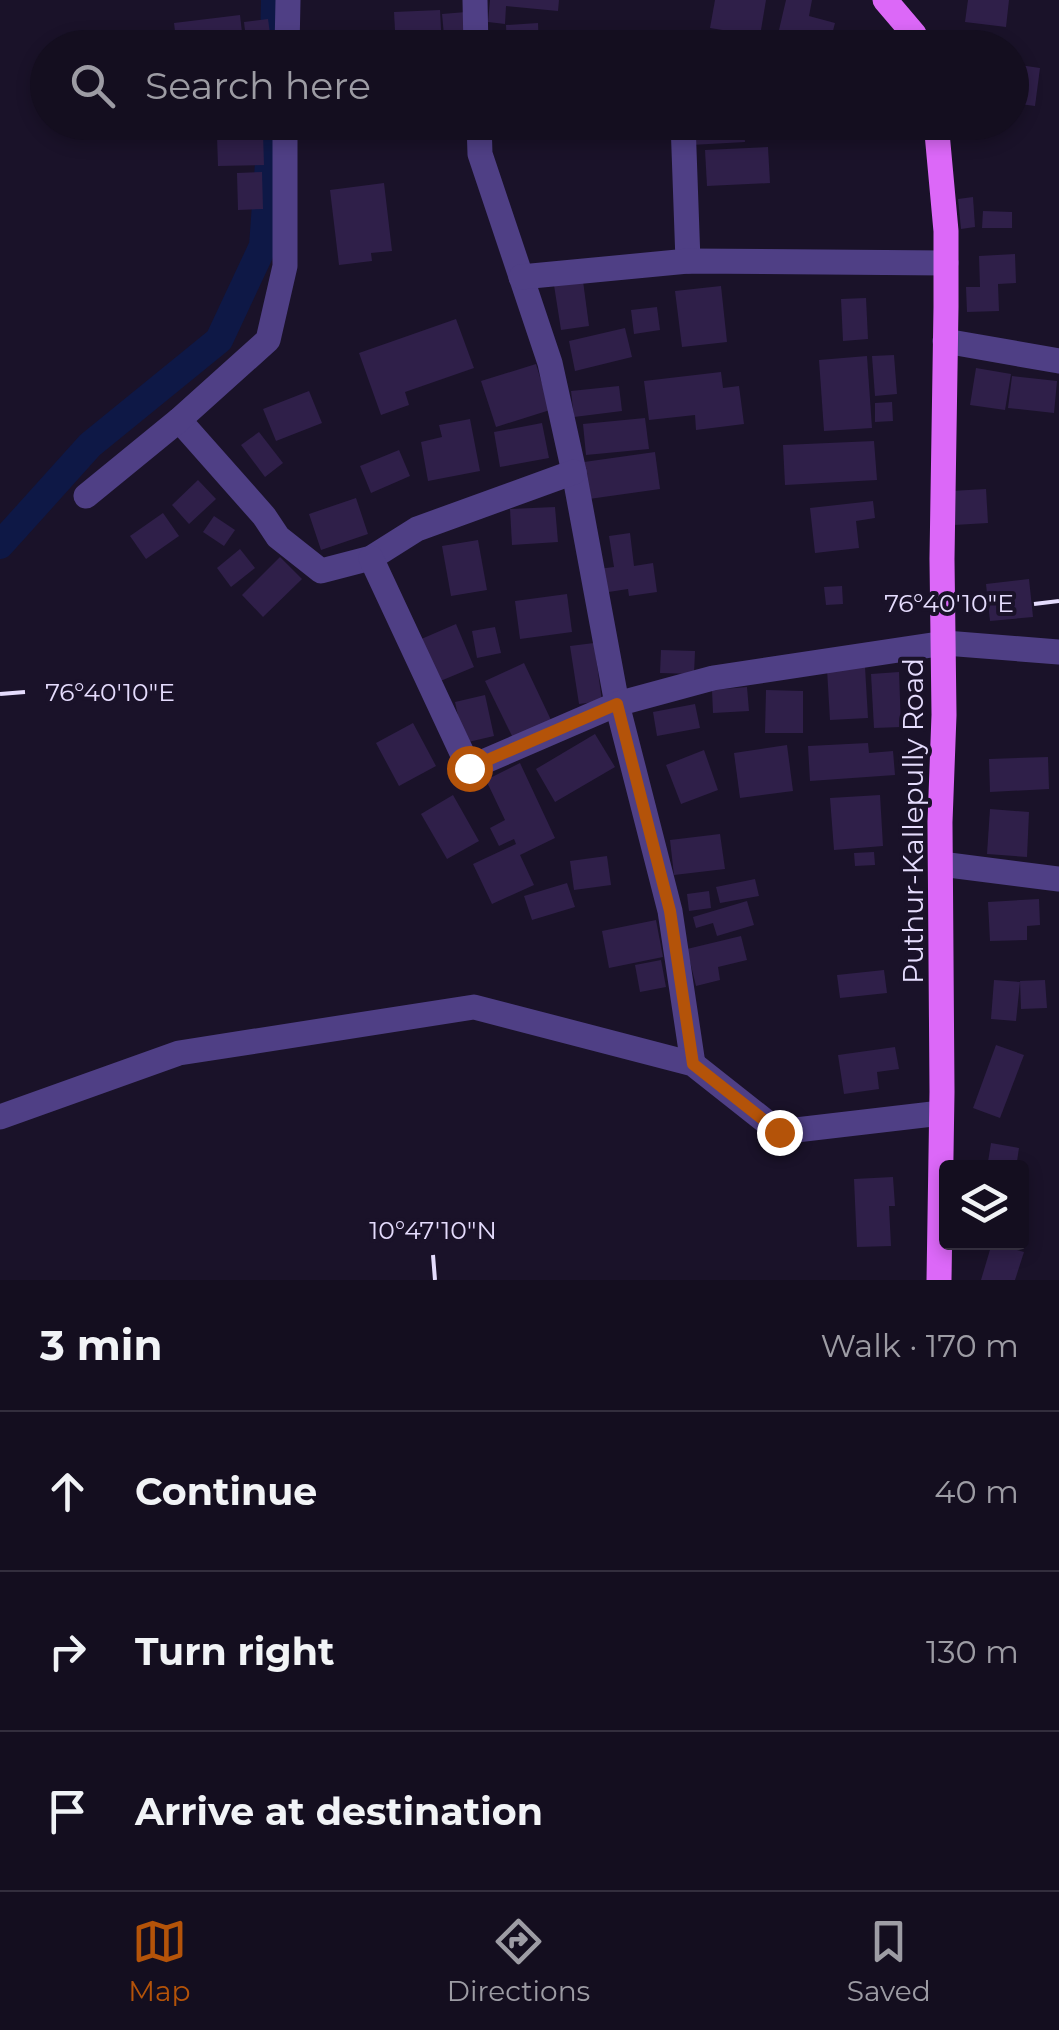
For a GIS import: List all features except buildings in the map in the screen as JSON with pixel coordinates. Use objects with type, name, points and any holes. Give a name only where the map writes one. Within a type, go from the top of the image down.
[{"type":"main road","points":[[885,0],[911,30]]},
{"type":"main road","name":"Puthur-Kallepully Road","points":[[938,140],[946,231],[939,1280]]},
{"type":"street","points":[[287,30],[288,0]]},
{"type":"street","points":[[475,0],[476,30]]},
{"type":"street","points":[[86,496],[268,340],[285,266],[285,140]]},
{"type":"street","points":[[480,140],[480,154],[550,363],[617,704],[670,911],[693,1064]]},
{"type":"street","points":[[684,140],[688,261]]},
{"type":"street","points":[[521,277],[688,261],[946,263]]},
{"type":"street","points":[[945,341],[1059,361]]},
{"type":"street","points":[[178,420],[264,516],[278,537],[321,571],[371,558],[417,529],[574,472]]},
{"type":"street","points":[[371,558],[469,768],[617,704],[712,678],[944,643],[1059,652]]},
{"type":"street","points":[[940,864],[1059,879]]},
{"type":"street","points":[[0,1117],[179,1054],[474,1007],[693,1064],[779,1132],[941,1113]]},
{"type":"waterway","points":[[274,30],[275,0]]},
{"type":"waterway","points":[[0,545],[90,445],[219,340],[263,246],[271,140]]},
{"type":"route","points":[[469,768],[617,704],[670,911],[693,1064],[779,1132]]}]
